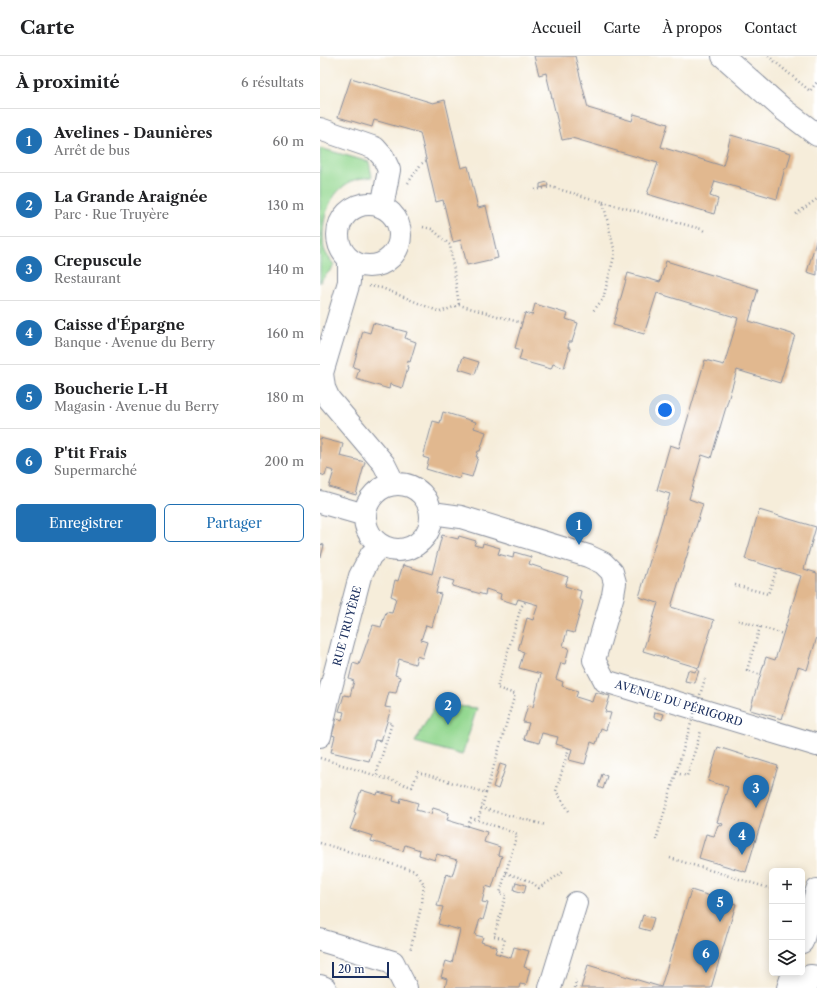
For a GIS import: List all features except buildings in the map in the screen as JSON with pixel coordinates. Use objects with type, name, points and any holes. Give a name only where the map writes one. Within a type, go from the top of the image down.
[{"type":"street","points":[[723,56],[784,110],[817,136]]},
{"type":"street","points":[[320,129],[375,148],[383,157],[389,170],[382,207]]},
{"type":"street","points":[[371,204],[382,207],[390,212],[397,220],[400,230],[400,241],[390,260],[380,265],[370,267],[359,265],[350,260],[341,248],[338,234],[341,224],[345,216],[352,209],[362,205],[371,204]]},
{"type":"street","points":[[350,260],[349,282],[322,373],[324,388],[329,399],[384,464],[394,484]]},
{"type":"street","points":[[394,484],[404,484],[423,494],[429,503],[432,514],[431,524],[427,534],[421,542],[412,548],[402,551],[391,550],[381,546],[374,540],[365,524],[365,515],[368,504],[374,494],[383,488],[394,484]]},
{"type":"street","points":[[320,502],[365,515]]},
{"type":"street","name":"AVENUE DU PÉRIGORD","points":[[432,514],[468,519],[588,556],[608,567],[612,572],[615,583],[613,595],[594,660],[605,681],[817,745]]},
{"type":"street","name":"RUE TRUYÈRE","points":[[320,736],[328,699],[360,576],[371,555],[381,546]]},
{"type":"street","points":[[808,938],[817,890]]},
{"type":"street","points":[[550,988],[576,903]]},
{"type":"street","points":[[320,940],[393,962],[404,985]]},
{"type":"street","points":[[788,988],[792,976]]},
{"type":"street","points":[[806,988],[810,976],[817,977]]},
{"type":"street","points":[[320,986],[326,988]]},
{"type":"path","points":[[768,56],[810,92],[817,82]]},
{"type":"path","points":[[535,190],[551,187],[701,229],[706,232]]},
{"type":"path","points":[[796,214],[817,199]]},
{"type":"path","points":[[593,311],[603,299],[615,253],[603,202]]},
{"type":"path","points":[[423,227],[432,229],[450,245],[459,305]]},
{"type":"path","points":[[349,282],[382,288],[440,312],[459,305],[522,323]]},
{"type":"path","points":[[735,585],[768,594],[777,569]]},
{"type":"path","points":[[478,820],[515,694],[497,688],[521,607],[526,601]]},
{"type":"path","points":[[738,620],[783,634]]},
{"type":"path","points":[[760,627],[747,670],[761,675]]},
{"type":"path","points":[[656,840],[705,679]]},
{"type":"path","points":[[376,776],[392,723],[387,722]]},
{"type":"path","points":[[676,773],[687,776],[701,730],[707,732]]},
{"type":"path","points":[[569,748],[556,791],[569,811]]},
{"type":"path","points":[[320,758],[412,787],[418,772],[486,793]]},
{"type":"path","points":[[481,808],[546,825]]},
{"type":"path","points":[[468,826],[471,818],[518,834],[500,893],[506,895],[494,936],[505,940],[500,955]]},
{"type":"path","points":[[320,843],[414,871],[424,884],[422,903],[404,985]]},
{"type":"path","points":[[670,858],[769,888]]},
{"type":"path","points":[[506,873],[530,881],[538,888],[563,872]]},
{"type":"green space","points":[[320,148],[369,162],[372,177],[356,179],[345,185],[332,200],[328,208],[323,228],[324,249],[334,265],[320,283]]},
{"type":"green space","points":[[436,704],[477,708],[462,755],[415,742]]},
{"type":"place","name":"Avelines - Daunières","points":[[579,545]]},
{"type":"place","name":"La Grande Araignée","points":[[448,725]]},
{"type":"place","name":"Crepuscule","points":[[756,808]]},
{"type":"place","name":"Caisse d'Épargne","points":[[742,855]]},
{"type":"place","name":"Boucherie L-H","points":[[720,922]]},
{"type":"place","name":"P'tit Frais","points":[[706,973]]}]
